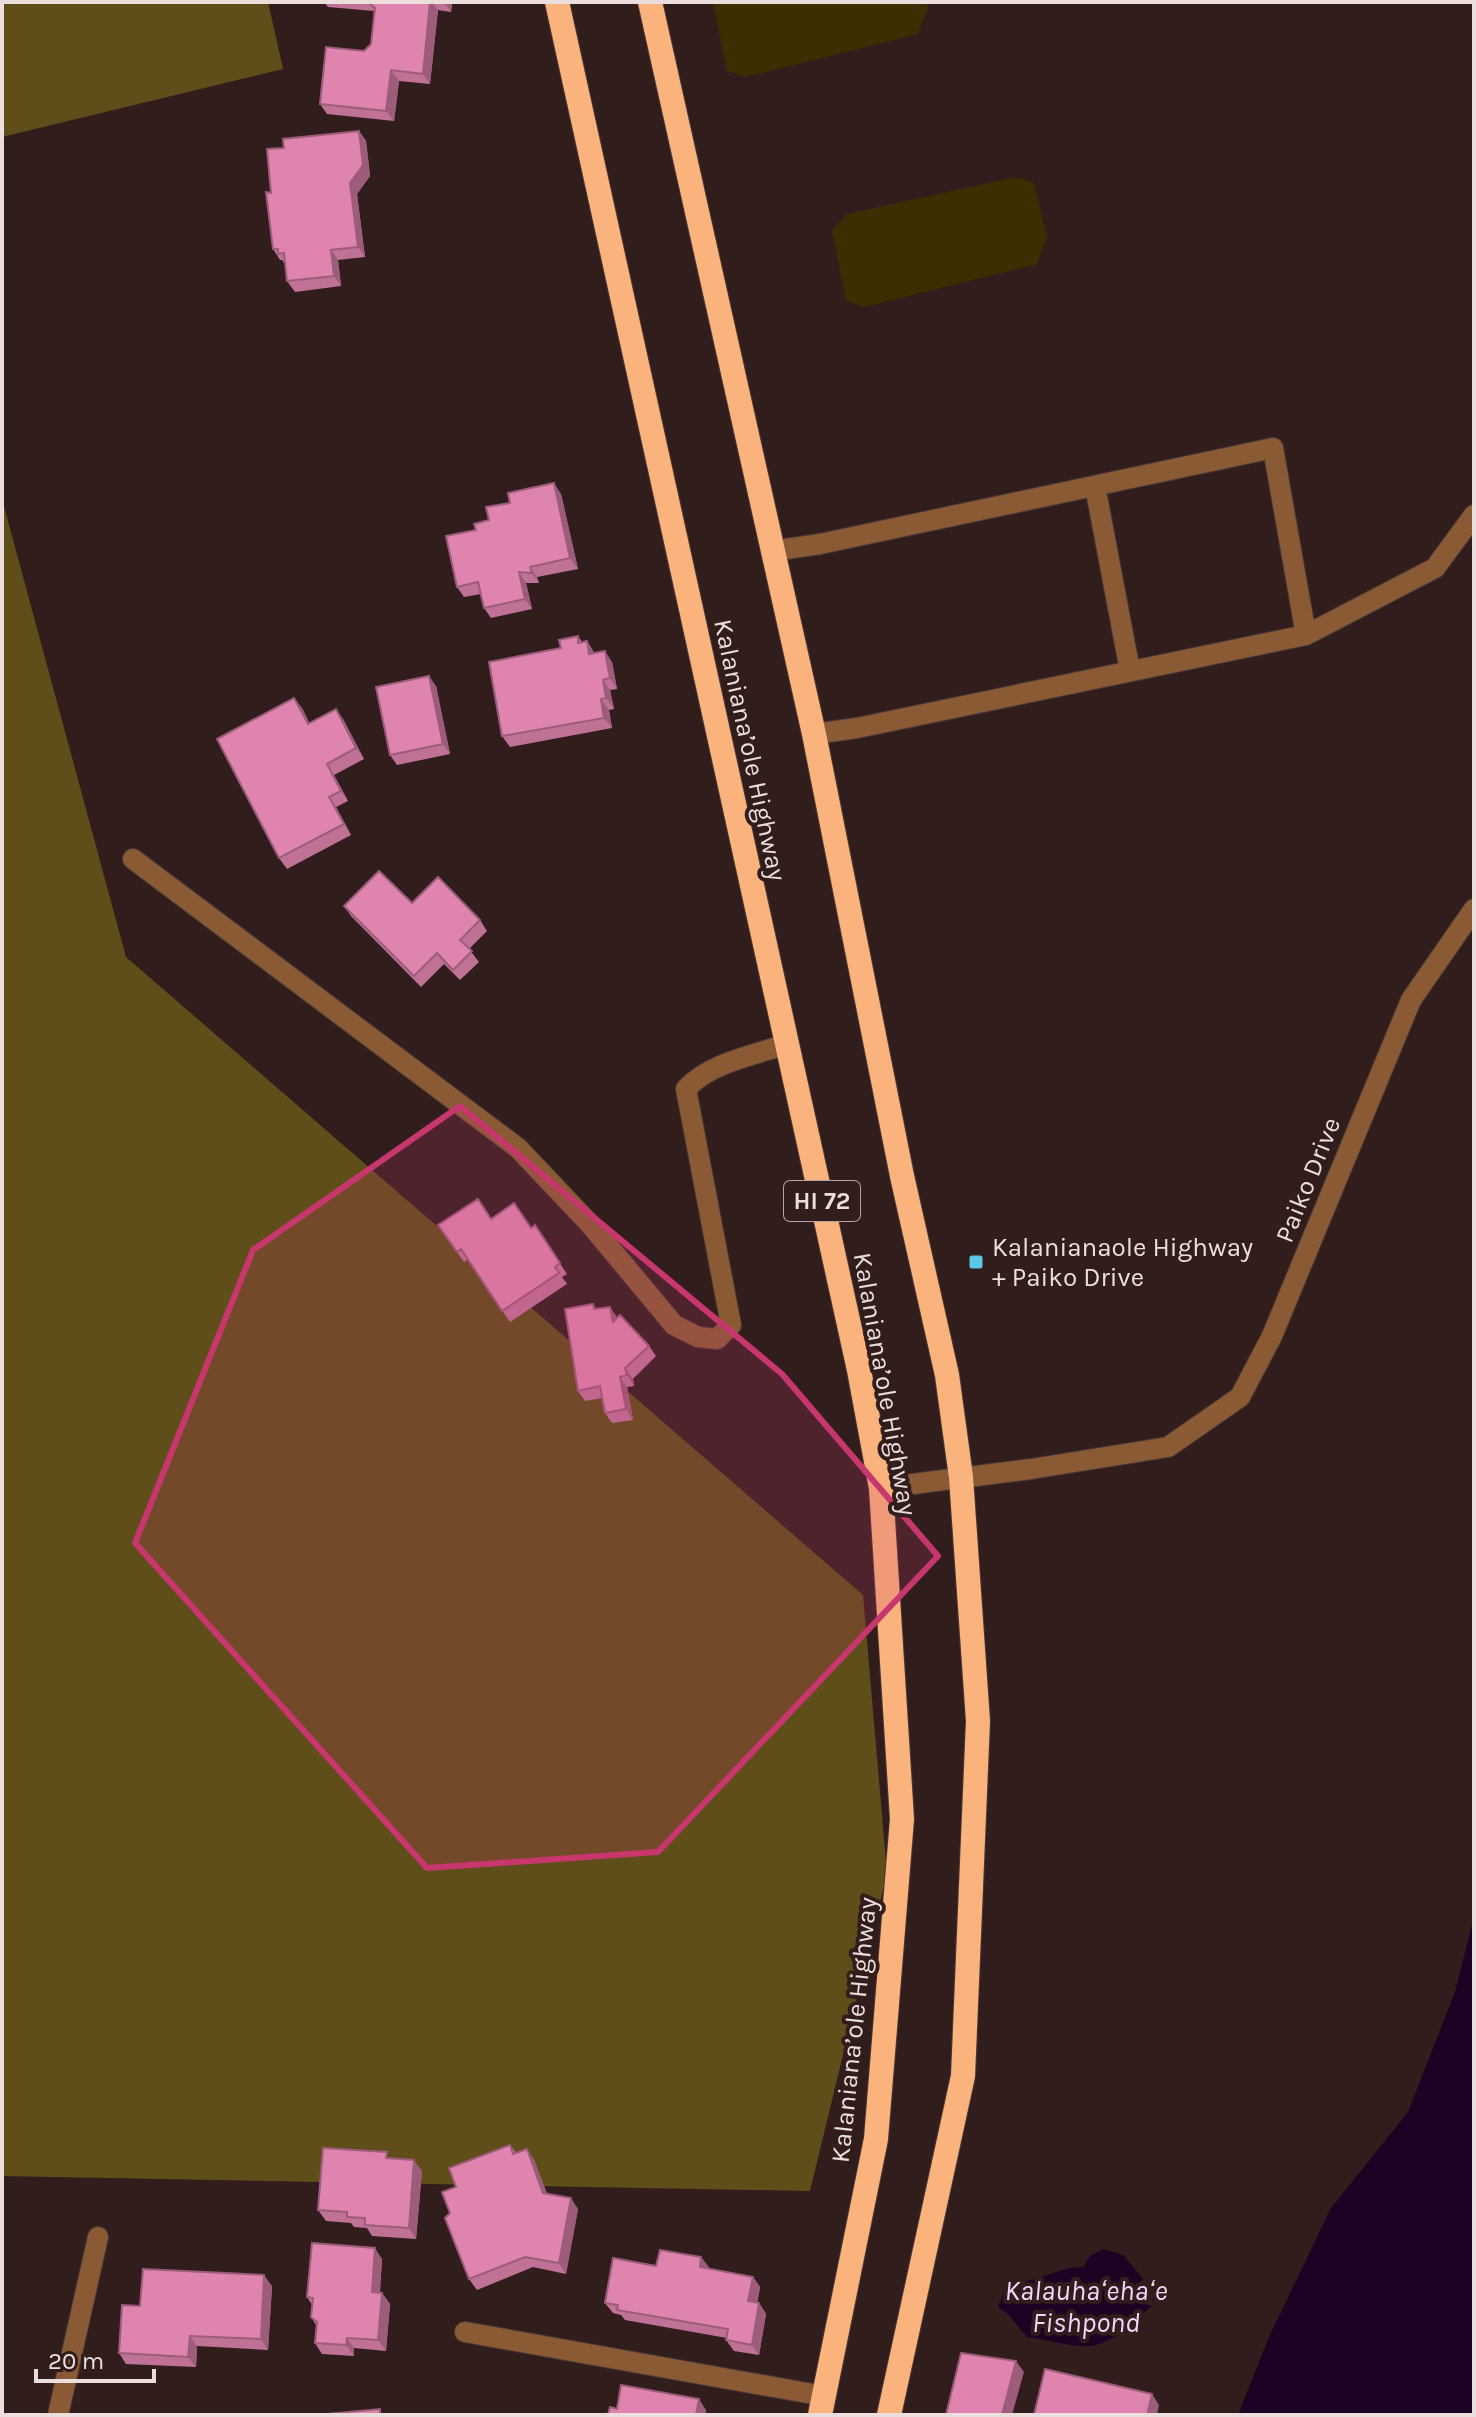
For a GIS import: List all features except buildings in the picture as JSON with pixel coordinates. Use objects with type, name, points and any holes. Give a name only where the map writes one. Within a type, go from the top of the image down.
[{"type":"highway","name":"Kalaniana’ole Highway","points":[[557,2],[859,1370],[881,1488],[902,1819],[876,2139],[822,2406]]},
{"type":"highway","points":[[650,2],[814,734],[902,1176],[947,1375],[961,1477],[978,1721],[963,2076],[889,2415]]},
{"type":"street","points":[[772,551],[1273,448],[1306,635]]},
{"type":"street","points":[[1095,486],[1130,671]]},
{"type":"street","points":[[814,734],[1306,635],[1435,568],[1474,515]]},
{"type":"street","points":[[133,859],[518,1148],[590,1224],[674,1325],[698,1337],[717,1339],[731,1325],[686,1089],[696,1077],[787,1044]]},
{"type":"street","name":"Paiko Drive","points":[[881,1488],[1031,1469],[1168,1447],[1240,1397],[1272,1336],[1411,1000],[1474,909]]},
{"type":"street","points":[[58,2415],[98,2237]]},
{"type":"street","points":[[465,2332],[822,2406]]},
{"type":"highlighted area","points":[[460,1106],[782,1374],[938,1556],[658,1852],[427,1868],[135,1543],[253,1250]]},
{"type":"shaded area","points":[[2,2],[268,2],[283,69],[2,137]]},
{"type":"shaded area","points":[[713,2],[927,2],[928,8],[918,34],[745,77],[727,71]]},
{"type":"shaded area","points":[[1016,177],[1034,183],[1047,237],[1037,264],[864,307],[846,300],[832,231],[847,214]]},
{"type":"shaded area","points":[[2,499],[126,957],[863,1595],[887,1873],[810,2191],[2,2176]]},
{"type":"water","points":[[1474,1917],[1474,2415],[1238,2415],[1269,2337],[1331,2208],[1408,2112],[1455,1992]]},
{"type":"water","name":"Kalauhaʻehaʻe Fishpond","points":[[1103,2249],[1123,2255],[1143,2279],[1133,2290],[1135,2302],[1152,2306],[1106,2341],[1081,2346],[1027,2337],[998,2307],[1006,2288],[1069,2268],[1084,2267],[1089,2257]]},
{"type":"place","name":"Kalanianaole Highway + Paiko Drive","points":[[976,1262]]}]
